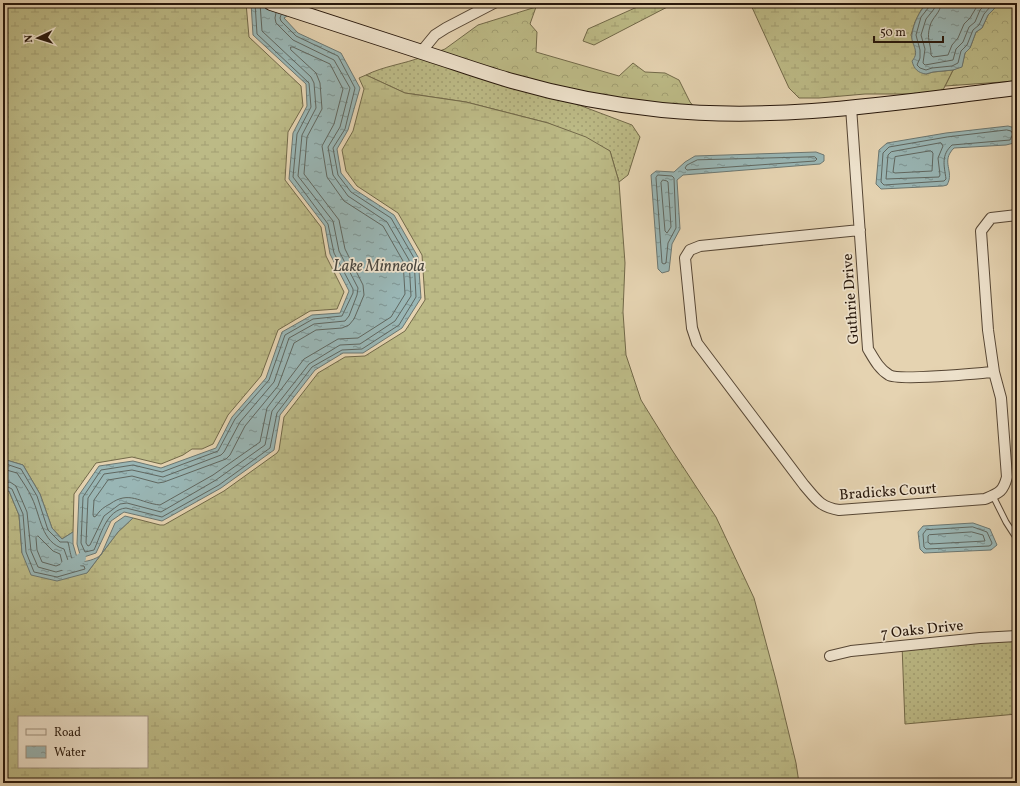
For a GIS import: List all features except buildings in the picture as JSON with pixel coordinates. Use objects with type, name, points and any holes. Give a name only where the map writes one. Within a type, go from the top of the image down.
[{"type":"main road","points":[[271,3],[512,81],[564,94],[662,110],[704,113],[796,113],[1017,88]]},
{"type":"street","points":[[421,52],[435,35],[494,3]]},
{"type":"street","name":"Guthrie Drive","points":[[851,107],[868,349],[879,366],[891,376],[908,377],[994,372]]},
{"type":"street","points":[[993,496],[1000,493],[1004,487],[1007,477],[1001,398],[994,372],[988,330],[981,230],[991,218],[1017,215]]},
{"type":"street","name":"Bradicks Court","points":[[860,230],[700,246],[690,250],[685,258],[692,328],[697,344],[804,485],[821,504],[829,508],[839,510],[985,499],[993,496]]},
{"type":"street","name":"7 Oaks Drive","points":[[830,656],[851,652],[980,638],[1017,636]]},
{"type":"lane","points":[[993,496],[1006,522],[1017,539]]},
{"type":"green space","points":[[3,3],[246,3],[249,37],[301,86],[303,106],[288,132],[285,180],[321,227],[326,256],[344,292],[337,309],[310,311],[278,330],[261,376],[228,415],[213,444],[202,449],[192,449],[183,455],[161,464],[132,457],[96,463],[74,494],[73,532],[62,539],[52,528],[40,494],[23,465],[3,459]]},
{"type":"green space","points":[[646,3],[675,3],[594,45],[583,41],[588,29]]},
{"type":"green space","points":[[750,3],[927,3],[921,10],[915,22],[911,35],[916,50],[916,57],[926,74],[953,70],[943,90],[920,94],[865,94],[819,98],[799,98],[789,88]]},
{"type":"green space","points":[[996,3],[1017,3],[1017,81],[945,86],[953,70],[962,66],[965,53],[970,48],[976,32],[982,28]]},
{"type":"green space","points":[[536,7],[530,24],[537,32],[536,52],[619,76],[633,63],[645,72],[665,73],[679,80],[690,102],[695,108],[662,105],[566,90],[437,52],[445,49],[478,25]]},
{"type":"green space","points":[[422,57],[563,99],[632,125],[640,137],[628,175],[619,182],[610,151],[548,123],[466,102],[405,93],[366,75],[380,69]]},
{"type":"green space","points":[[366,75],[405,93],[466,102],[548,123],[586,137],[610,151],[619,182],[625,263],[623,312],[626,355],[641,400],[716,517],[754,598],[776,680],[796,763],[799,783],[3,783],[3,492],[9,491],[19,515],[22,553],[87,573],[118,532],[133,518],[164,525],[224,491],[277,453],[279,450],[284,417],[318,373],[345,357],[365,356],[405,331],[425,300],[422,255],[398,213],[357,186],[346,171],[342,150],[353,131],[364,89],[359,78]]},
{"type":"green space","points":[[1017,640],[1017,714],[905,724],[902,645]]},
{"type":"water","name":"Lake Minneola","points":[[251,3],[302,3],[296,10],[284,18],[298,33],[341,53],[360,88],[348,130],[337,149],[341,173],[354,189],[394,215],[418,257],[421,298],[402,328],[363,353],[343,353],[315,370],[280,415],[274,450],[221,488],[162,521],[124,512],[111,521],[96,553],[81,558],[77,544],[79,495],[99,466],[133,461],[161,468],[216,448],[232,417],[266,378],[282,332],[312,315],[340,313],[349,291],[330,254],[325,226],[289,179],[293,133],[307,106],[306,84],[253,35]]},
{"type":"water","points":[[927,3],[996,3],[982,28],[976,32],[970,48],[965,53],[962,67],[953,70],[926,74],[919,72],[914,66],[912,61],[916,54],[912,38],[914,25],[917,17]]},
{"type":"water","points":[[1008,126],[1015,128],[1017,134],[1014,143],[1006,145],[954,148],[948,158],[950,175],[947,185],[881,189],[876,184],[879,150],[887,143],[946,133]]},
{"type":"water","points":[[816,152],[824,155],[824,161],[820,164],[683,175],[677,180],[680,229],[672,244],[669,271],[662,273],[658,269],[651,175],[656,171],[674,172],[685,162],[695,156]]},
{"type":"water","points":[[3,459],[23,465],[40,494],[52,528],[62,539],[73,532],[73,544],[78,561],[90,560],[100,556],[87,573],[57,581],[31,575],[22,553],[19,515],[9,491],[3,492]]},
{"type":"water","points":[[125,516],[133,518],[118,532],[102,554],[115,523]]},
{"type":"water","points":[[973,523],[990,529],[997,545],[991,550],[924,553],[920,549],[918,532],[923,526]]},
{"type":"waterway","points":[[65,566],[77,562],[81,558]]}]
